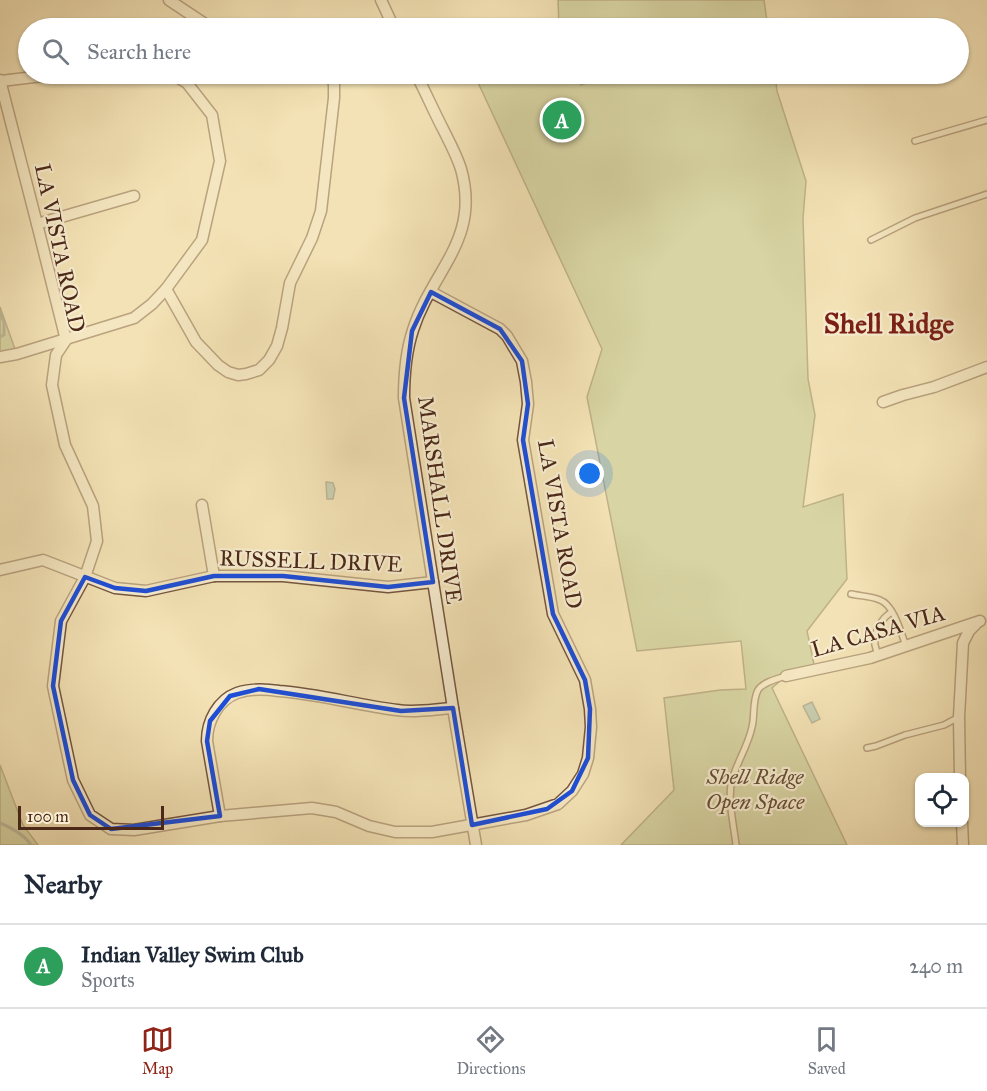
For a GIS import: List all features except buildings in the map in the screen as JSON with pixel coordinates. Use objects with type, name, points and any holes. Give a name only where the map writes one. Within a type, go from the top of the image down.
[{"type":"street","points":[[169,0],[196,18]]},
{"type":"street","points":[[381,0],[389,18]]},
{"type":"street","points":[[0,81],[18,79]]},
{"type":"street","name":"LA VISTA ROAD","points":[[0,81],[66,340],[56,355],[52,385],[65,445],[93,506],[98,540],[85,577],[61,621],[53,686],[73,780],[90,815],[111,830],[134,830],[220,816],[312,808],[336,812],[369,826],[395,832],[432,832],[547,809],[558,804],[572,791],[583,774],[588,758],[590,710],[585,680],[553,614],[523,440],[528,404],[522,361],[500,329],[431,292]]},
{"type":"street","points":[[0,357],[66,340],[134,318],[166,289],[202,240],[220,161],[212,115],[188,84]]},
{"type":"street","points":[[166,289],[196,342],[228,372],[238,375],[259,370],[269,360],[277,346],[282,328],[290,283],[312,238],[321,211],[334,98],[333,84]]},
{"type":"street","name":"MARSHALL DRIVE","points":[[421,84],[461,167],[466,198],[460,238],[412,331],[404,377],[404,398],[476,845]]},
{"type":"street","points":[[37,224],[134,196]]},
{"type":"street","points":[[883,402],[934,387],[987,367]]},
{"type":"street","points":[[202,505],[214,576]]},
{"type":"street","name":"RUSSELL DRIVE","points":[[0,570],[43,560],[115,588],[147,591],[214,576],[283,576],[388,587],[432,582]]},
{"type":"street","name":"LA CASA VIA","points":[[786,675],[878,655],[983,620]]},
{"type":"street","name":"LA CASA VIA","points":[[960,773],[958,717],[963,644],[969,631],[983,620]]},
{"type":"street","points":[[220,816],[207,731],[213,714],[230,696],[258,689],[326,696],[401,711],[453,708]]},
{"type":"street","points":[[962,827],[963,845]]},
{"type":"lane","points":[[915,141],[987,120]]},
{"type":"lane","points":[[871,240],[915,218],[987,194]]},
{"type":"lane","points":[[851,594],[880,600],[889,606],[906,646]]},
{"type":"lane","points":[[878,655],[875,645],[876,636],[884,616],[892,612]]},
{"type":"lane","points":[[736,845],[731,805],[731,782],[753,727],[755,697],[759,688],[766,683],[786,675]]},
{"type":"lane","points":[[867,748],[944,725],[958,717]]},
{"type":"highlighted area","points":[[431,292],[500,329],[522,361],[528,404],[523,440],[553,614],[585,680],[590,709],[588,758],[572,791],[547,809],[472,825],[453,708],[401,711],[259,689],[230,696],[210,721],[207,741],[220,816],[111,829],[90,815],[73,780],[53,686],[61,621],[85,577],[115,588],[146,591],[214,576],[283,576],[388,587],[433,582],[404,398],[412,331]]},
{"type":"green space","points":[[558,0],[764,0],[767,18],[559,18]]},
{"type":"green space","name":"Shell Ridge Open Space","points":[[479,84],[776,84],[806,181],[803,218],[808,379],[815,415],[803,507],[843,494],[847,579],[807,631],[815,669],[786,676],[772,688],[847,845],[621,845],[674,790],[664,698],[720,690],[746,689],[741,641],[637,651],[587,397],[602,349]]},
{"type":"green space","points":[[0,307],[16,352],[0,356]]},
{"type":"green space","points":[[0,765],[23,825],[38,845],[0,845]]},
{"type":"water","points":[[326,482],[333,483],[335,489],[333,499],[327,499]]},
{"type":"water","points":[[812,702],[820,719],[812,723],[803,706]]},
{"type":"waterway","points":[[0,312],[4,322],[4,335],[0,337]]},
{"type":"waterway","points":[[0,823],[17,832],[31,845]]},
{"type":"place","name":"Indian Valley Swim Club","points":[[562,120]]},
{"type":"district","name":"Shell Ridge","points":[[889,323]]}]
